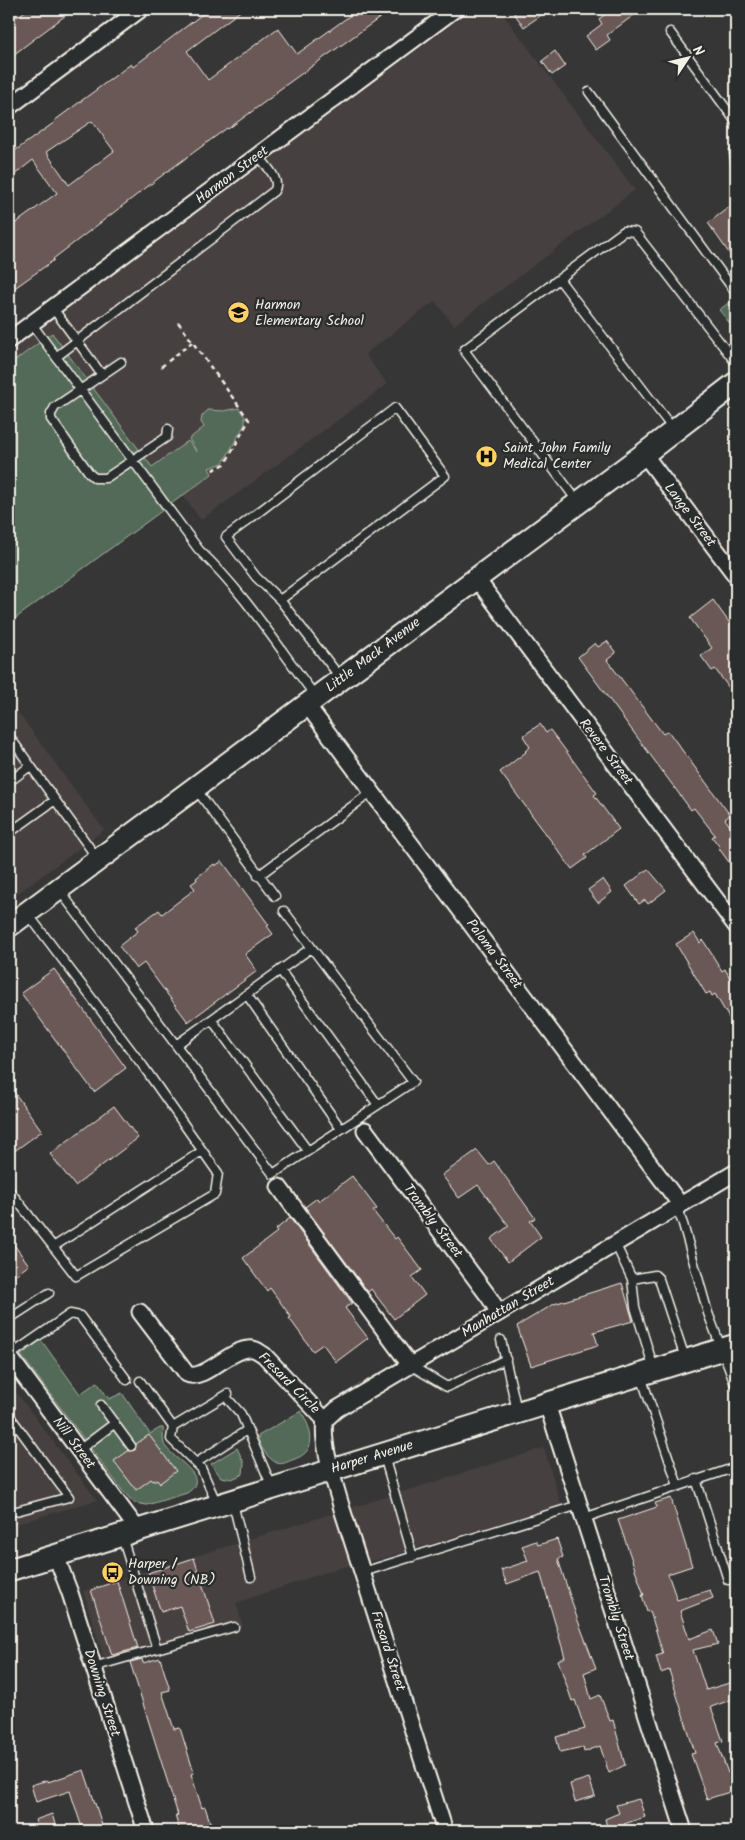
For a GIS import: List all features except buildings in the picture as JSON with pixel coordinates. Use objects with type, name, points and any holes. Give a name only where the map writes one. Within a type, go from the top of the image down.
[{"type":"main road","name":"Little Mack Avenue","points":[[9,926],[644,454],[736,383]]},
{"type":"main road","name":"Harper Avenue","points":[[9,1570],[730,1348]]},
{"type":"street","points":[[9,107],[142,9]]},
{"type":"street","name":"Harmon Street","points":[[9,340],[455,9]]},
{"type":"street","name":"Lange Street","points":[[644,454],[736,576]]},
{"type":"street","name":"Revere Street","points":[[476,578],[736,926]]},
{"type":"street","name":"Paloma Street","points":[[312,701],[373,791],[678,1205]]},
{"type":"street","name":"Trombly Street","points":[[365,1130],[499,1313]]},
{"type":"street","name":"Manhattan Street","points":[[325,1420],[336,1409],[736,1172]]},
{"type":"street","points":[[276,1181],[410,1365]]},
{"type":"street","name":"Fresard Circle","points":[[140,1312],[187,1374],[196,1376],[243,1350],[256,1350],[264,1355],[325,1420]]},
{"type":"street","name":"Nill Street","points":[[9,1356],[80,1450],[130,1532]]},
{"type":"street","name":"Trombly Street","points":[[547,1404],[684,1831]]},
{"type":"street","points":[[325,1420],[325,1438],[331,1470]]},
{"type":"street","name":"Fresard Street","points":[[331,1470],[445,1831]]},
{"type":"street","name":"Downing Street","points":[[56,1556],[146,1831]]},
{"type":"lane","points":[[670,32],[736,122]]},
{"type":"lane","points":[[589,92],[736,293]]},
{"type":"lane","points":[[736,141],[736,167]]},
{"type":"lane","points":[[56,356],[77,342],[274,191],[277,181],[258,155]]},
{"type":"lane","points":[[578,503],[464,350],[624,231],[635,232],[736,362]]},
{"type":"lane","points":[[559,279],[674,430]]},
{"type":"lane","points":[[52,307],[102,375]]},
{"type":"lane","points":[[31,323],[198,550],[219,569],[250,606],[312,701]]},
{"type":"lane","points":[[121,362],[55,407],[51,414],[51,419],[90,474],[95,478],[106,478],[166,437],[168,428]]},
{"type":"lane","points":[[280,600],[445,476],[395,408],[226,537],[256,577],[280,600],[341,679]]},
{"type":"lane","points":[[9,736],[98,860]]},
{"type":"lane","points":[[9,782],[30,766]]},
{"type":"lane","points":[[195,788],[258,876],[275,896]]},
{"type":"lane","points":[[258,876],[373,791]]},
{"type":"lane","points":[[9,834],[55,800]]},
{"type":"lane","points":[[59,889],[276,1181],[308,1151],[413,1082],[284,911]]},
{"type":"lane","points":[[9,1190],[76,1276],[215,1194],[218,1173],[144,1066],[27,912]]},
{"type":"lane","points":[[176,1046],[311,948]]},
{"type":"lane","points":[[280,970],[378,1105]]},
{"type":"lane","points":[[246,994],[341,1129]]},
{"type":"lane","points":[[212,1020],[308,1151]]},
{"type":"lane","points":[[53,1247],[202,1151]]},
{"type":"lane","points":[[678,1205],[708,1313],[730,1348],[736,1387]]},
{"type":"lane","points":[[615,1243],[632,1279],[647,1372],[678,1486]]},
{"type":"lane","points":[[632,1279],[655,1275],[659,1279],[686,1360]]},
{"type":"lane","points":[[9,1319],[49,1292]]},
{"type":"lane","points":[[9,1356],[70,1314],[80,1316],[127,1380]]},
{"type":"lane","points":[[501,1340],[518,1413]]},
{"type":"lane","points":[[410,1365],[446,1388],[506,1359]]},
{"type":"lane","points":[[140,1381],[173,1427],[171,1439],[201,1468],[225,1503],[251,1577]]},
{"type":"lane","points":[[173,1427],[226,1395],[241,1414],[272,1488]]},
{"type":"lane","points":[[101,1405],[131,1446]]},
{"type":"lane","points":[[9,1415],[70,1496],[9,1513]]},
{"type":"lane","points":[[80,1450],[115,1423]]},
{"type":"lane","points":[[196,1463],[247,1430]]},
{"type":"lane","points":[[384,1454],[413,1557]]},
{"type":"lane","points":[[363,1572],[678,1486],[736,1467]]},
{"type":"lane","points":[[696,1480],[728,1580],[736,1578]]},
{"type":"lane","points":[[130,1532],[157,1649]]},
{"type":"lane","points":[[93,1668],[234,1627]]},
{"type":"path","points":[[178,322],[250,420],[225,464],[211,471]]},
{"type":"path","points":[[161,367],[192,342]]},
{"type":"shaded area","name":"Harmon Elementary School","points":[[473,9],[499,9],[635,190],[454,325],[435,301],[365,354],[387,384],[201,520],[183,496],[9,623],[9,351]]},
{"type":"shaded area","points":[[9,700],[104,830],[9,900]]},
{"type":"shaded area","points":[[9,1383],[97,1500],[9,1526]]},
{"type":"shaded area","points":[[544,1448],[561,1505],[384,1558],[335,1569],[236,1603],[243,1626],[107,1669],[83,1591]]},
{"type":"green space","points":[[733,301],[736,309],[736,331],[719,310]]},
{"type":"green space","points":[[52,333],[152,467],[188,441],[197,452],[189,439],[204,427],[201,422],[202,416],[208,410],[224,411],[239,408],[245,417],[245,424],[223,463],[209,468],[212,474],[9,623],[9,365]]},
{"type":"green space","points":[[41,1340],[80,1394],[97,1382],[109,1399],[122,1393],[150,1434],[163,1428],[164,1444],[193,1474],[195,1480],[194,1487],[187,1493],[147,1505],[134,1503],[122,1490],[21,1355]]},
{"type":"green space","points":[[301,1411],[310,1433],[310,1446],[301,1456],[281,1464],[277,1463],[264,1451],[258,1436]]},
{"type":"green space","points":[[237,1448],[244,1463],[243,1474],[232,1479],[221,1477],[211,1464]]},
{"type":"place","name":"Harmon Elementary School","points":[[239,313]]},
{"type":"place","name":"Saint John Family Medical Center","points":[[487,456]]},
{"type":"place","name":"Harper / Downing (NB)","points":[[112,1572]]}]
